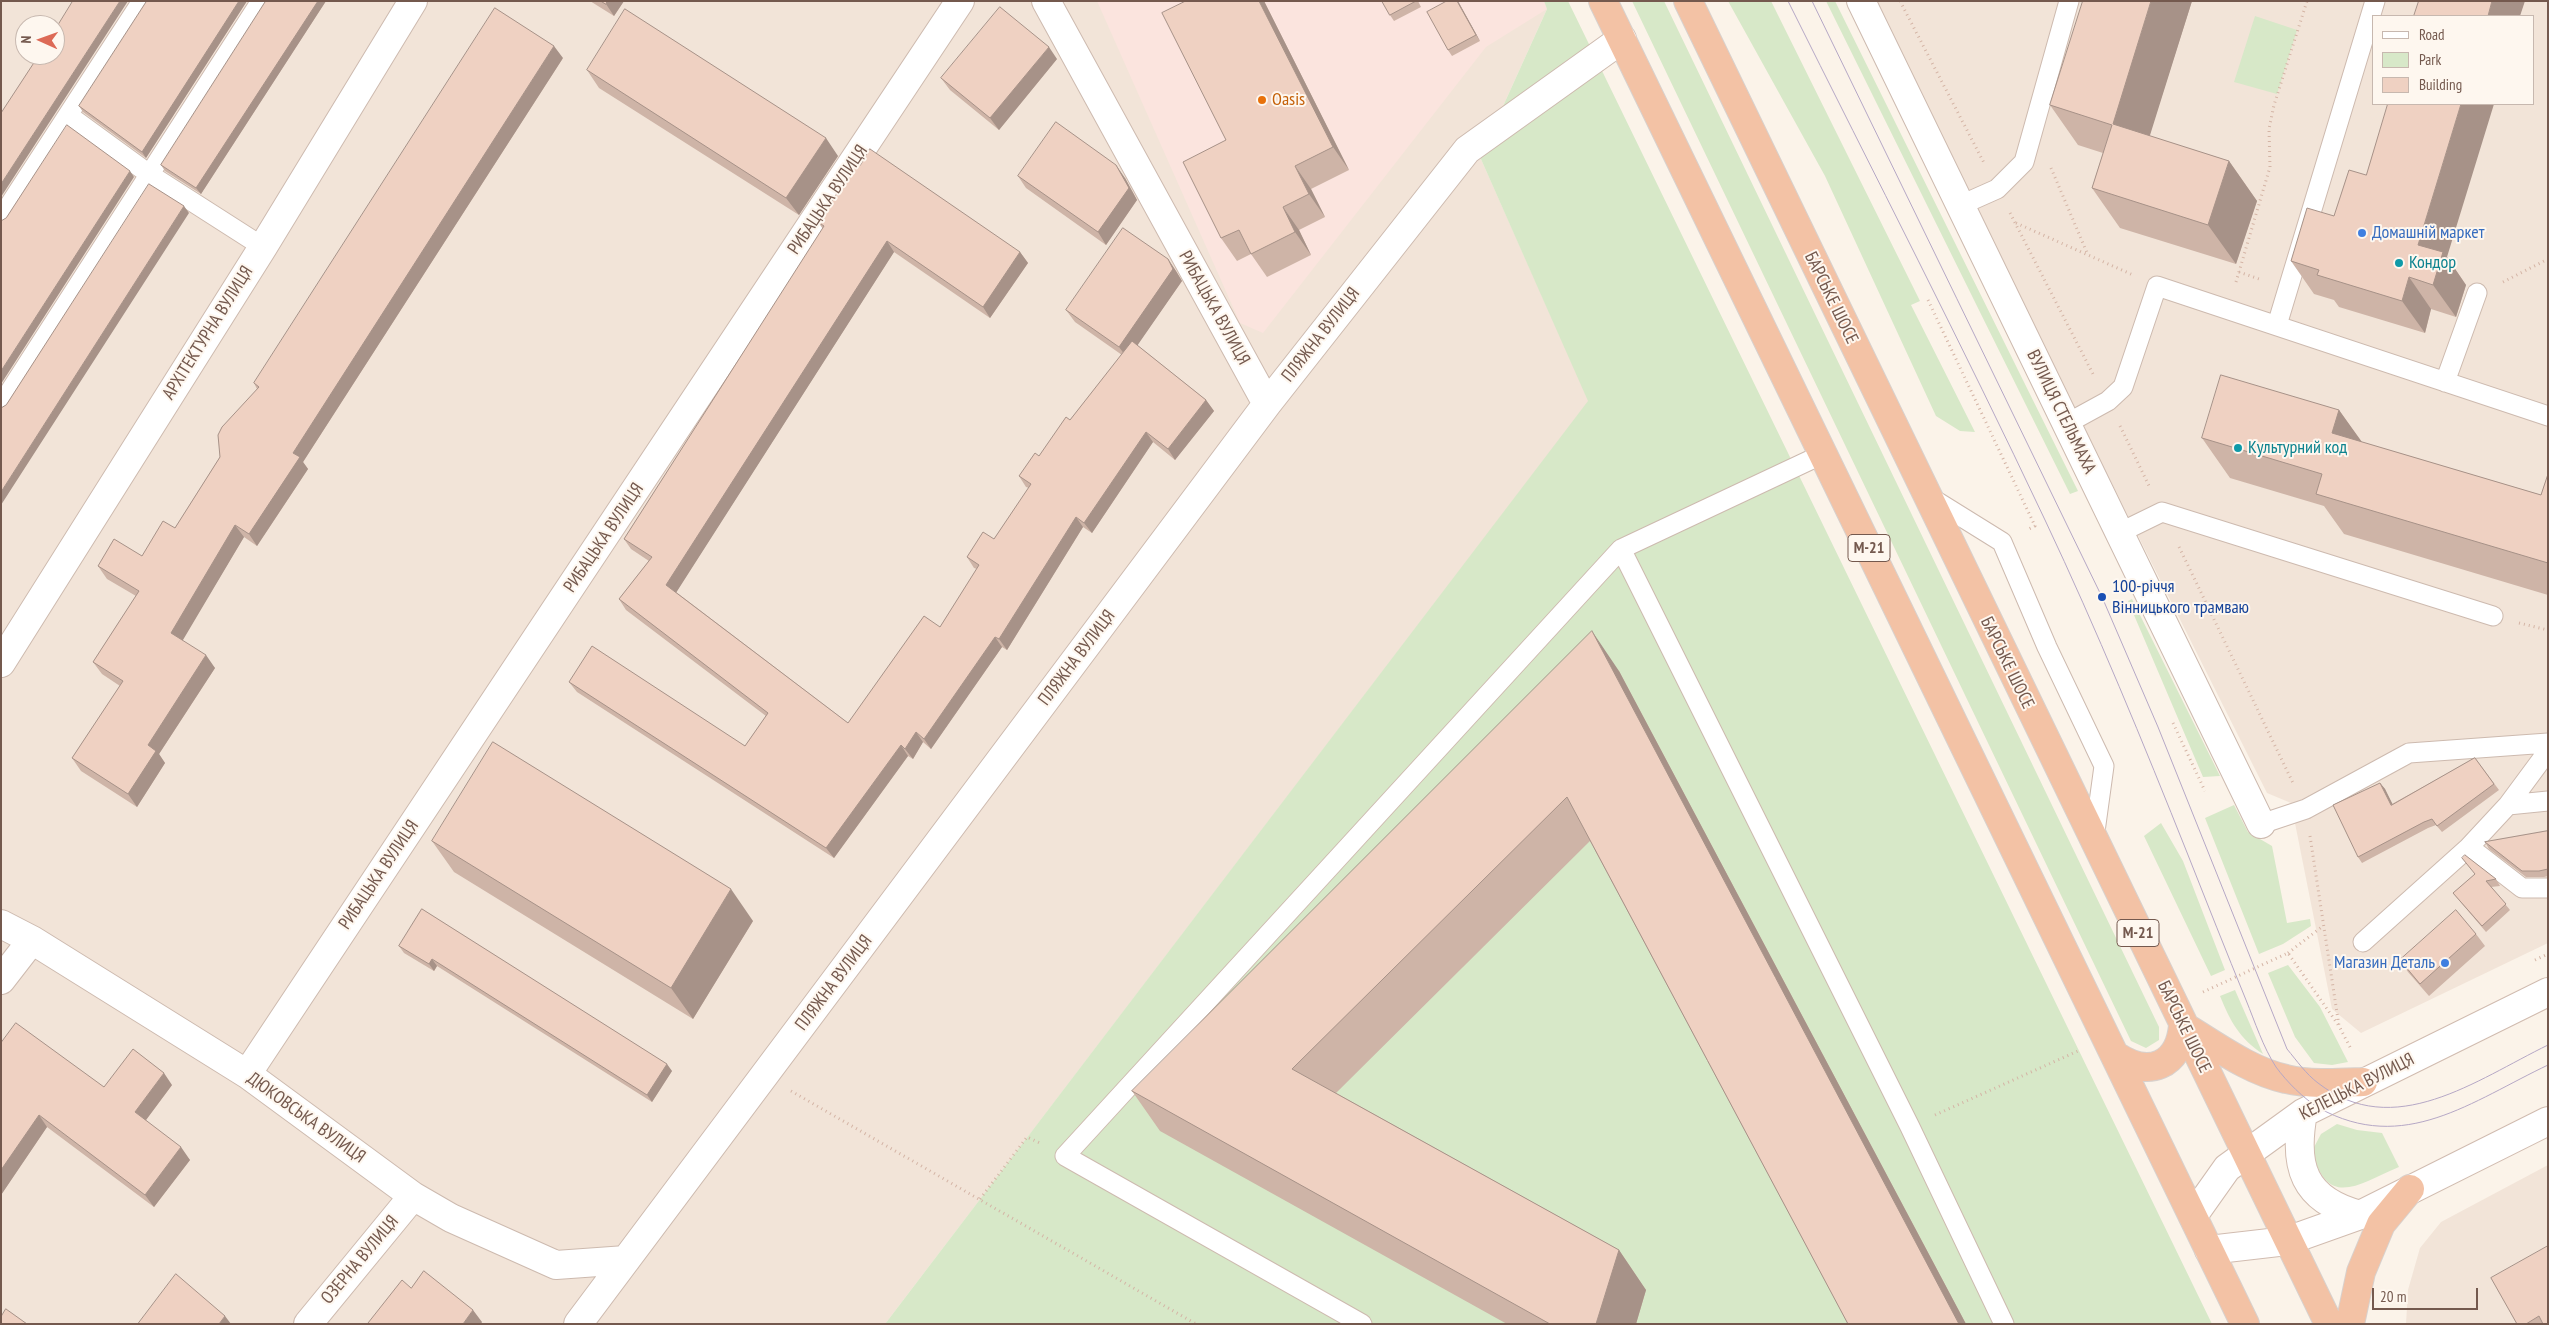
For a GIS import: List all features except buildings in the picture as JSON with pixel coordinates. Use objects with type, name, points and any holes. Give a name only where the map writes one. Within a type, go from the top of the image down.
[{"type":"highway","name":"М-21","points":[[1603,1],[2245,1324]]},
{"type":"highway","name":"БАРСЬКЕ ШОСЕ","points":[[1688,1],[2328,1324]]},
{"type":"highway","points":[[2116,1056],[2129,1065],[2145,1069],[2160,1065],[2173,1056],[2178,1049],[2182,1042],[2183,1026],[2249,1065],[2286,1079],[2318,1083],[2363,1082]]},
{"type":"highway","points":[[2350,1324],[2361,1272],[2381,1224],[2410,1189]]},
{"type":"street","name":"АРХІТЕКТУРНА ВУЛИЦЯ","points":[[1,663],[263,247],[413,1]]},
{"type":"street","name":"РИБАЦЬКА ВУЛИЦЯ","points":[[247,1074],[960,1]]},
{"type":"street","name":"РИБАЦЬКА ВУЛИЦЯ","points":[[1046,1],[1267,404]]},
{"type":"street","name":"ВУЛИЦЯ СТЕЛЬМАХА","points":[[1861,1],[2261,824]]},
{"type":"street","name":"ПЛЯЖНА ВУЛИЦЯ","points":[[578,1324],[1267,404],[1467,150],[1622,39]]},
{"type":"street","name":"ДЮКОВСЬКА ВУЛИЦЯ","points":[[1,924],[32,940],[247,1074],[413,1196],[451,1218],[556,1265],[626,1260]]},
{"type":"street","points":[[1,980],[32,940]]},
{"type":"street","name":"КЕЛЕЦЬКА ВУЛИЦЯ","points":[[2193,1216],[2228,1168],[2246,1152],[2303,1113],[2548,992]]},
{"type":"street","points":[[2303,1113],[2298,1149],[2302,1168],[2310,1186],[2332,1205],[2360,1215]]},
{"type":"street","points":[[2209,1250],[2287,1241],[2360,1215],[2548,1120]]},
{"type":"street","name":"ОЗЕРНА ВУЛИЦЯ","points":[[308,1324],[413,1196]]},
{"type":"lane","points":[[1,218],[142,1]]},
{"type":"lane","points":[[1,405],[261,1]]},
{"type":"lane","points":[[1960,205],[1997,189],[2024,162],[2069,1]]},
{"type":"lane","points":[[2277,325],[2375,1]]},
{"type":"lane","points":[[68,114],[149,174],[263,247]]},
{"type":"lane","points":[[2066,424],[2108,401],[2123,387],[2156,286],[2548,416]]},
{"type":"lane","points":[[2445,382],[2477,293]]},
{"type":"lane","points":[[1362,1324],[1065,1156],[1621,548],[1823,454]]},
{"type":"lane","points":[[1925,494],[2002,542],[2047,647],[2104,766],[2093,840]]},
{"type":"lane","points":[[2120,533],[2162,512],[2493,616]]},
{"type":"lane","points":[[1621,548],[1910,1127],[2004,1324]]},
{"type":"lane","points":[[2261,824],[2306,809],[2409,753],[2548,744]]},
{"type":"lane","points":[[2363,942],[2470,848],[2508,805],[2548,751]]},
{"type":"lane","points":[[2508,805],[2548,801]]},
{"type":"lane","points":[[2470,848],[2522,888],[2548,888]]},
{"type":"path","points":[[2227,309],[2270,167],[2269,129],[2274,105],[2307,1]]},
{"type":"path","points":[[2034,127],[2088,255]]},
{"type":"path","points":[[2014,222],[2156,286]]},
{"type":"path","points":[[2477,293],[2508,280],[2548,259]]},
{"type":"path","points":[[1928,300],[2035,526]]},
{"type":"path","points":[[2288,954],[2324,926]]},
{"type":"path","points":[[764,1076],[1196,1324]]},
{"type":"path","points":[[980,1199],[1027,1137]]},
{"type":"shaded area","points":[[1,1],[1544,1],[1547,9],[1480,157],[1589,401],[885,1324],[1,1324]]},
{"type":"shaded area","points":[[1097,1],[1544,1],[1547,9],[1486,47],[1263,333],[1240,323]]},
{"type":"shaded area","points":[[1870,1],[2548,1],[2548,943],[2361,1033],[2332,1009],[2291,803],[2267,793]]},
{"type":"shaded area","points":[[2548,1165],[2548,1324],[2406,1324],[2408,1290],[2420,1248],[2441,1222]]},
{"type":"green space","points":[[1544,1],[1568,1],[2212,1324],[885,1324],[1588,401],[1480,157],[1547,9]]},
{"type":"green space","points":[[1632,1],[1664,1],[2159,1027],[2159,1040],[2146,1048],[2131,1041]]},
{"type":"green space","points":[[1728,1],[1771,1],[1920,301],[1911,305],[1975,432],[1960,431],[1936,416],[1825,176]]},
{"type":"green space","points":[[1826,1],[1835,1],[2078,491],[2070,494]]},
{"type":"green space","points":[[2255,16],[2297,30],[2277,94],[2234,82]]},
{"type":"green space","points":[[2132,599],[2220,776],[2203,777],[2128,601]]},
{"type":"green space","points":[[2234,805],[2248,832],[2272,846],[2287,923],[2310,919],[2311,926],[2283,944],[2259,954],[2205,818]]},
{"type":"green space","points":[[2161,823],[2183,861],[2225,970],[2211,976],[2144,836]]},
{"type":"green space","points":[[2288,965],[2320,1007],[2348,1062],[2332,1065],[2314,1063],[2295,1037],[2268,973]]},
{"type":"green space","points":[[2235,990],[2263,1054],[2242,1036],[2232,1021],[2220,996]]},
{"type":"green space","points":[[2337,1124],[2357,1130],[2382,1133],[2399,1167],[2358,1185],[2346,1188],[2336,1186],[2327,1181],[2319,1169],[2312,1151],[2321,1134]]},
{"type":"tram line","points":[[1788,1],[1918,260],[2064,561],[2137,728],[2260,1034],[2276,1067],[2296,1089],[2319,1108],[2350,1121],[2380,1126],[2409,1125],[2437,1118],[2465,1107],[2548,1065]]},
{"type":"tram line","points":[[1812,1],[2102,597],[2158,727],[2287,1049],[2318,1083],[2347,1100],[2376,1107],[2405,1106],[2434,1099],[2464,1088],[2548,1045]]},
{"type":"place","name":"Oasis","points":[[1262,100]]},
{"type":"place","name":"Домашній маркет","points":[[2362,233]]},
{"type":"place","name":"Кондор","points":[[2399,263]]},
{"type":"place","name":"Культурний код","points":[[2238,448]]},
{"type":"place","name":"100-річчя Вінницького трамваю","points":[[2102,597]]},
{"type":"place","name":"Магазин Деталь","points":[[2445,963]]}]
